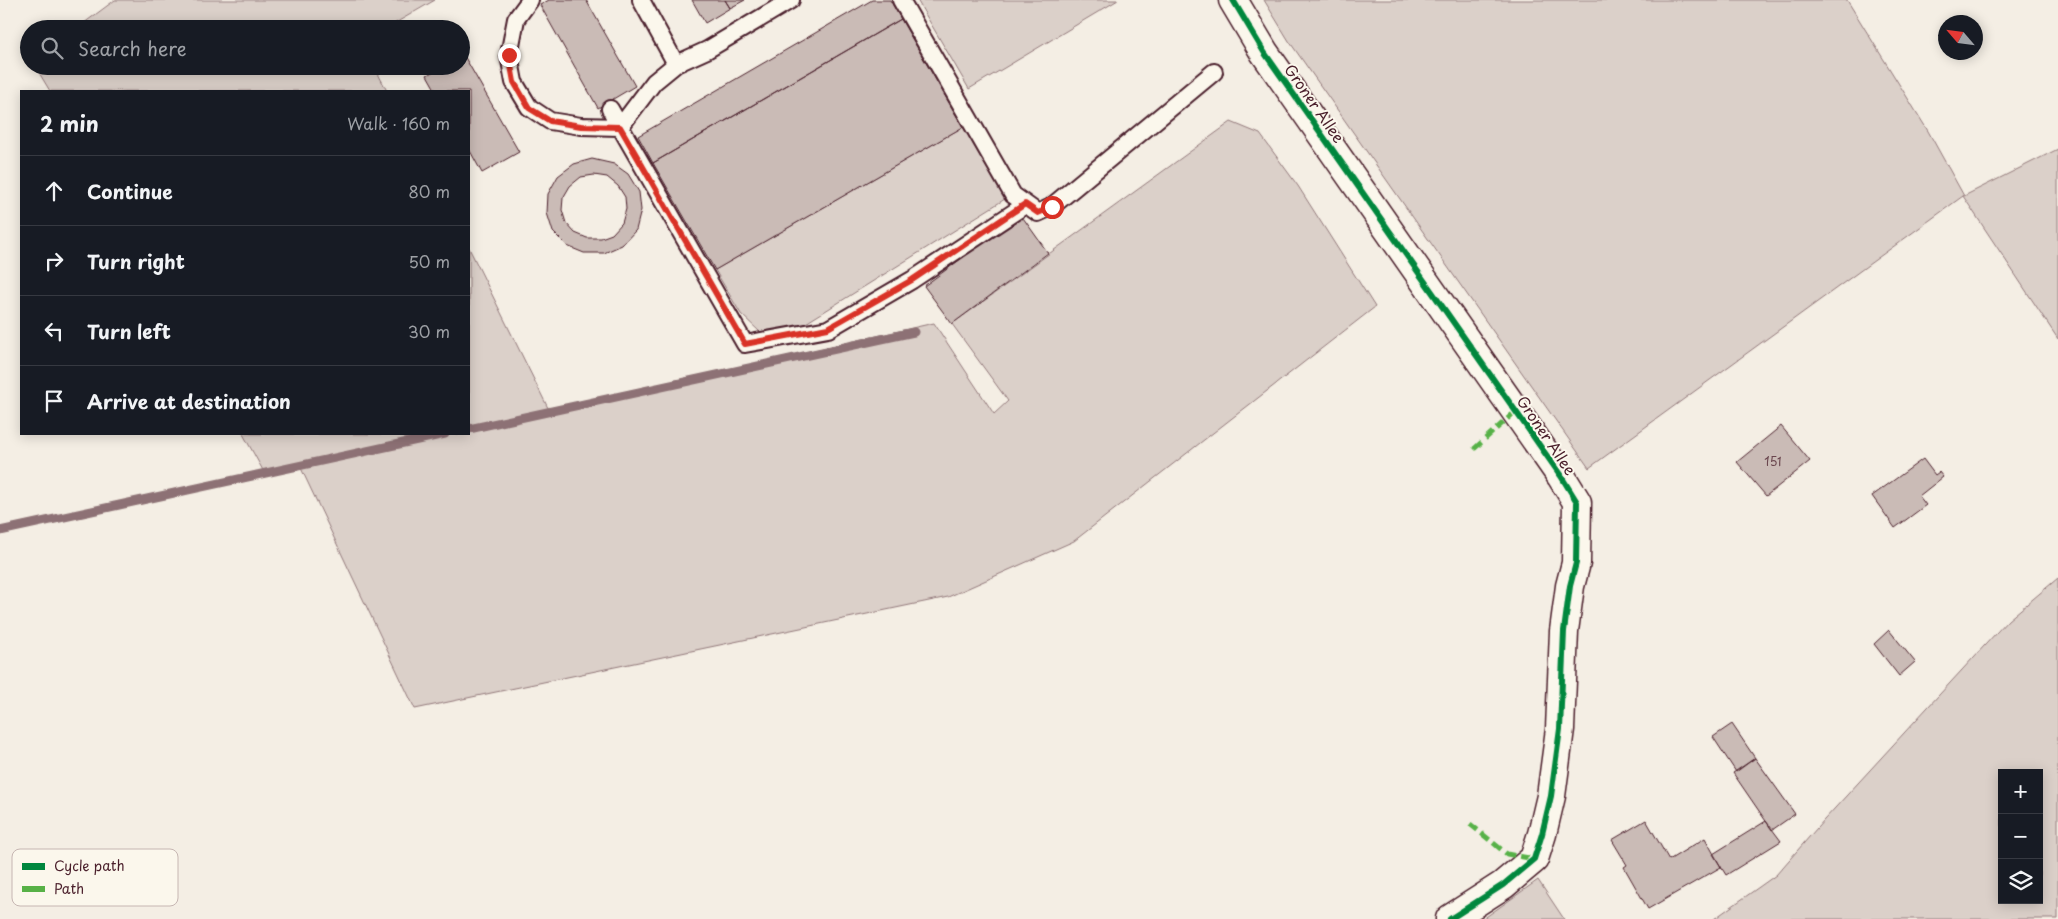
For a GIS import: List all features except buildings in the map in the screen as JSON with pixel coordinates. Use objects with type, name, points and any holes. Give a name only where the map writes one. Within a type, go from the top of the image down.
[{"type":"street","name":"Groner Allee","points":[[1233,0],[1264,52],[1550,460],[1577,502],[1576,563],[1570,586],[1564,631],[1560,729],[1551,796],[1534,859],[1503,885],[1450,919]]},
{"type":"lane","points":[[530,0],[516,19],[509,55],[514,82],[529,108],[550,121],[581,126],[620,127]]},
{"type":"lane","points":[[641,0],[676,64]]},
{"type":"lane","points":[[620,127],[654,82],[676,64],[707,50],[791,0]]},
{"type":"lane","points":[[900,0],[1014,195],[1038,213],[1052,207],[1214,72]]},
{"type":"lane","points":[[610,109],[745,344],[828,328],[912,280],[1025,204]]},
{"type":"shaded area","points":[[115,0],[435,0],[401,20],[88,20]]},
{"type":"shaded area","points":[[917,0],[1118,0],[969,89]]},
{"type":"shaded area","points":[[1264,0],[1847,0],[1928,131],[1964,196],[2058,149],[2058,339],[1963,196],[1589,468],[1289,41]]},
{"type":"shaded area","points":[[40,75],[379,75],[386,90],[49,90]]},
{"type":"shaded area","points":[[1231,122],[1260,134],[1298,186],[1375,307],[1074,541],[948,597],[415,709],[300,466],[265,474],[244,435],[470,435],[470,250],[549,410],[934,323],[994,414],[1008,401],[952,324]]},
{"type":"shaded area","points":[[963,127],[1005,199],[801,326],[760,332],[741,314],[715,270]]},
{"type":"shaded area","points":[[2058,578],[2058,919],[1714,919],[1776,875],[1824,820],[2008,620]]},
{"type":"shaded area","points":[[1538,880],[1564,919],[1483,919]]},
{"type":"waterway","points":[[470,429],[914,332]]},
{"type":"waterway","points":[[0,531],[440,435]]},
{"type":"marked path","points":[[1474,449],[1516,411]]},
{"type":"marked path","points":[[1470,824],[1507,854],[1534,859]]},
{"type":"cycle path","points":[[1233,0],[1264,52],[1561,476],[1577,502],[1576,563],[1570,586],[1564,631],[1560,729],[1551,796],[1542,834],[1534,859],[1503,885],[1450,919]]},
{"type":"route","points":[[509,55],[514,82],[529,108],[550,121],[581,126],[620,127],[745,344],[828,328],[912,280],[1025,204],[1038,213],[1052,207]]}]
